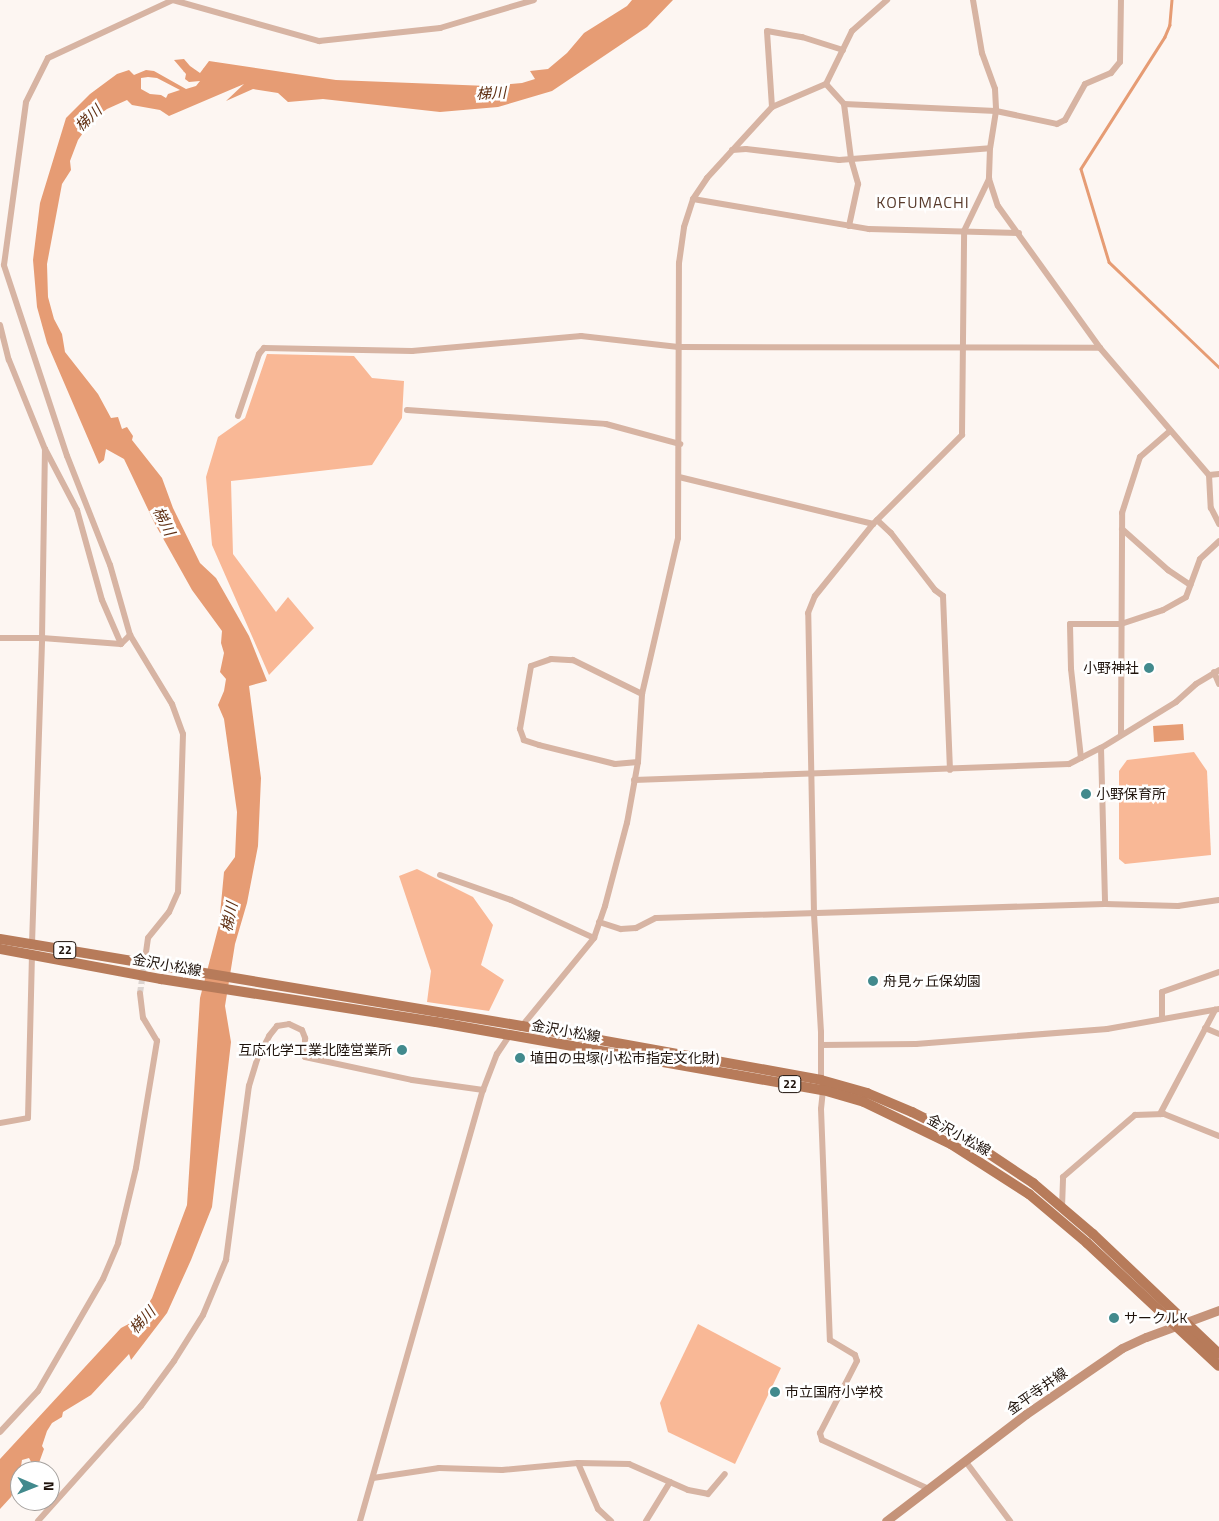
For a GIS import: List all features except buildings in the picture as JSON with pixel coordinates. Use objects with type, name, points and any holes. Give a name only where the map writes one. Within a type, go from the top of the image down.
[{"type":"main road","name":"金沢小松線","points":[[0,938],[522,1026],[867,1093],[912,1112],[970,1142],[1033,1184],[1093,1234],[1219,1366]]},
{"type":"main road","name":"金沢小松線","points":[[0,949],[161,979],[822,1085],[864,1102],[951,1144],[1029,1194],[1081,1237],[1179,1324],[1219,1354]]},
{"type":"main road","name":"金平寺井線","points":[[886,1521],[966,1462],[1026,1414],[1122,1348],[1179,1324],[1219,1310]]},
{"type":"street","points":[[146,953],[148,938],[169,912],[178,892],[183,734],[172,704],[130,635],[110,565],[67,456],[4,265],[26,102],[48,58],[173,0],[319,41],[440,28],[534,0]]},
{"type":"street","points":[[522,1026],[594,938],[605,906],[627,823],[638,762],[642,694],[678,538],[680,263],[684,227],[693,199],[707,178],[772,107],[826,84],[852,31],[887,0]]},
{"type":"street","points":[[973,0],[982,53],[996,89],[996,111],[990,148],[989,179],[998,206],[1100,348],[1208,476],[1211,508],[1219,524]]},
{"type":"street","points":[[844,104],[996,111],[1056,124],[1065,120],[1085,84],[1111,73],[1120,62],[1121,0]]},
{"type":"street","points":[[772,107],[767,31],[802,37],[843,50]]},
{"type":"street","points":[[826,84],[844,104],[851,159],[858,184],[850,226]]},
{"type":"street","points":[[732,150],[851,159],[990,148]]},
{"type":"street","points":[[929,1489],[822,1440],[820,1433],[857,1361],[855,1355],[830,1340],[821,1110],[821,1045],[814,912],[808,613],[810,604],[875,522],[962,435],[964,231],[989,179]]},
{"type":"street","points":[[693,199],[850,226],[899,231],[964,231],[1019,234]]},
{"type":"street","points":[[0,325],[9,360],[45,449],[77,510],[102,600],[121,644]]},
{"type":"street","points":[[238,416],[259,354],[264,348],[412,351],[581,336],[678,348],[1100,348]]},
{"type":"street","points":[[407,410],[606,424],[680,444]]},
{"type":"street","points":[[1121,734],[1122,513],[1127,492],[1140,457],[1170,431]]},
{"type":"street","points":[[32,944],[42,638],[45,449]]},
{"type":"street","points":[[1208,476],[1219,474]]},
{"type":"street","points":[[679,477],[875,522],[892,533],[935,590],[943,596],[950,770]]},
{"type":"street","points":[[1122,530],[1168,570],[1190,585]]},
{"type":"street","points":[[1081,758],[1071,669],[1070,624],[1122,624],[1163,610],[1186,597],[1200,559],[1219,541]]},
{"type":"street","points":[[0,638],[42,638],[121,644],[130,635]]},
{"type":"street","points":[[638,762],[615,764],[539,745],[524,740],[520,729],[531,666],[550,659],[573,660],[642,694]]},
{"type":"street","points":[[634,780],[950,770],[1068,764],[1101,748],[1176,702],[1216,671],[1219,684]]},
{"type":"street","points":[[1101,748],[1105,904]]},
{"type":"street","points":[[440,875],[511,900],[594,938]]},
{"type":"street","points":[[599,922],[621,929],[636,928],[656,918],[1105,904],[1178,906],[1219,900]]},
{"type":"street","points":[[0,1123],[28,1118],[32,955]]},
{"type":"street","points":[[1162,1019],[1162,992],[1219,972]]},
{"type":"street","points":[[0,1432],[38,1391],[103,1279],[118,1243],[138,1158],[157,1041],[143,1018],[140,992]]},
{"type":"street","points":[[821,1045],[916,1044],[1107,1029],[1217,1010]]},
{"type":"street","points":[[1160,1114],[1205,1028],[1217,1010]]},
{"type":"street","points":[[38,1521],[142,1406],[174,1361],[203,1315],[226,1260],[249,1086],[257,1059],[269,1036],[278,1026],[289,1024],[302,1030],[305,1038],[305,1057],[412,1080],[483,1090]]},
{"type":"street","points":[[1205,1028],[1219,1034]]},
{"type":"street","points":[[360,1521],[483,1090],[497,1054],[509,1036]]},
{"type":"street","points":[[1062,1208],[1063,1178],[1135,1115],[1160,1114],[1219,1136]]},
{"type":"street","points":[[966,1462],[1010,1521]]},
{"type":"street","points":[[373,1478],[439,1468],[502,1470],[578,1463],[629,1464],[699,1494],[708,1494],[725,1474]]},
{"type":"street","points":[[578,1463],[598,1509],[611,1521]]},
{"type":"street","points":[[646,1521],[670,1482]]},
{"type":"shaded area","points":[[267,354],[354,356],[372,378],[404,381],[402,418],[372,465],[231,481],[233,554],[276,612],[288,597],[314,628],[269,675],[212,545],[206,477],[218,437],[245,418]]},
{"type":"shaded area","points":[[1194,752],[1207,771],[1211,855],[1125,864],[1119,859],[1119,771],[1127,760]]},
{"type":"shaded area","points":[[417,869],[473,897],[493,925],[481,965],[504,980],[489,1011],[427,1002],[431,971],[399,876]]},
{"type":"shaded area","points":[[698,1324],[781,1368],[735,1464],[668,1432],[660,1403]]},
{"type":"water","name":"梯川","points":[[632,0],[673,0],[647,27],[552,91],[498,107],[440,112],[323,99],[288,102],[278,93],[253,89],[226,101],[244,84],[169,116],[160,110],[132,105],[127,100],[107,109],[92,120],[78,140],[70,161],[71,170],[62,184],[47,264],[48,297],[54,319],[62,334],[65,352],[98,394],[111,418],[118,417],[122,429],[127,427],[133,436],[132,440],[162,478],[173,508],[200,563],[216,578],[249,636],[267,681],[249,686],[261,778],[258,846],[247,903],[235,944],[225,1006],[231,1042],[212,1207],[167,1313],[131,1360],[129,1354],[91,1395],[63,1412],[62,1417],[52,1423],[42,1446],[44,1449],[40,1461],[31,1461],[29,1458],[22,1461],[10,1461],[10,1498],[0,1509],[0,1459],[121,1328],[138,1319],[152,1298],[187,1205],[200,998],[219,925],[224,872],[235,857],[237,812],[224,719],[218,705],[224,691],[226,679],[220,672],[224,653],[221,643],[222,631],[192,590],[155,524],[124,459],[106,449],[104,460],[99,464],[47,343],[37,307],[33,260],[40,203],[66,118],[90,94],[117,74],[129,70],[134,75],[146,70],[154,71],[186,89],[196,86],[200,81],[189,82],[185,79],[186,74],[174,60],[184,59],[200,73],[209,61],[336,80],[488,86],[522,83],[535,79],[530,71],[548,69],[567,53],[584,33],[627,6]],"holes":[[[141,78],[157,78],[180,90],[168,94],[166,98],[161,95],[150,94],[141,89]]]},
{"type":"water","points":[[1183,724],[1184,740],[1154,742],[1153,726]]},
{"type":"waterway","points":[[1172,0],[1170,25],[1165,37],[1081,169],[1109,262],[1219,367]]},
{"type":"tunnel","points":[[140,993],[146,953]]},
{"type":"place","name":"小野神社","points":[[1149,668]]},
{"type":"place","name":"小野保育所","points":[[1086,794]]},
{"type":"place","name":"舟見ヶ丘保幼園","points":[[873,981]]},
{"type":"place","name":"互応化学工業北陸営業所","points":[[402,1050]]},
{"type":"place","name":"埴田の虫塚(小松市指定文化財)","points":[[520,1058]]},
{"type":"place","name":"サークルK","points":[[1114,1318]]},
{"type":"place","name":"市立国府小学校","points":[[775,1392]]},
{"type":"district","name":"KOFUMACHI","points":[[923,202]]}]
